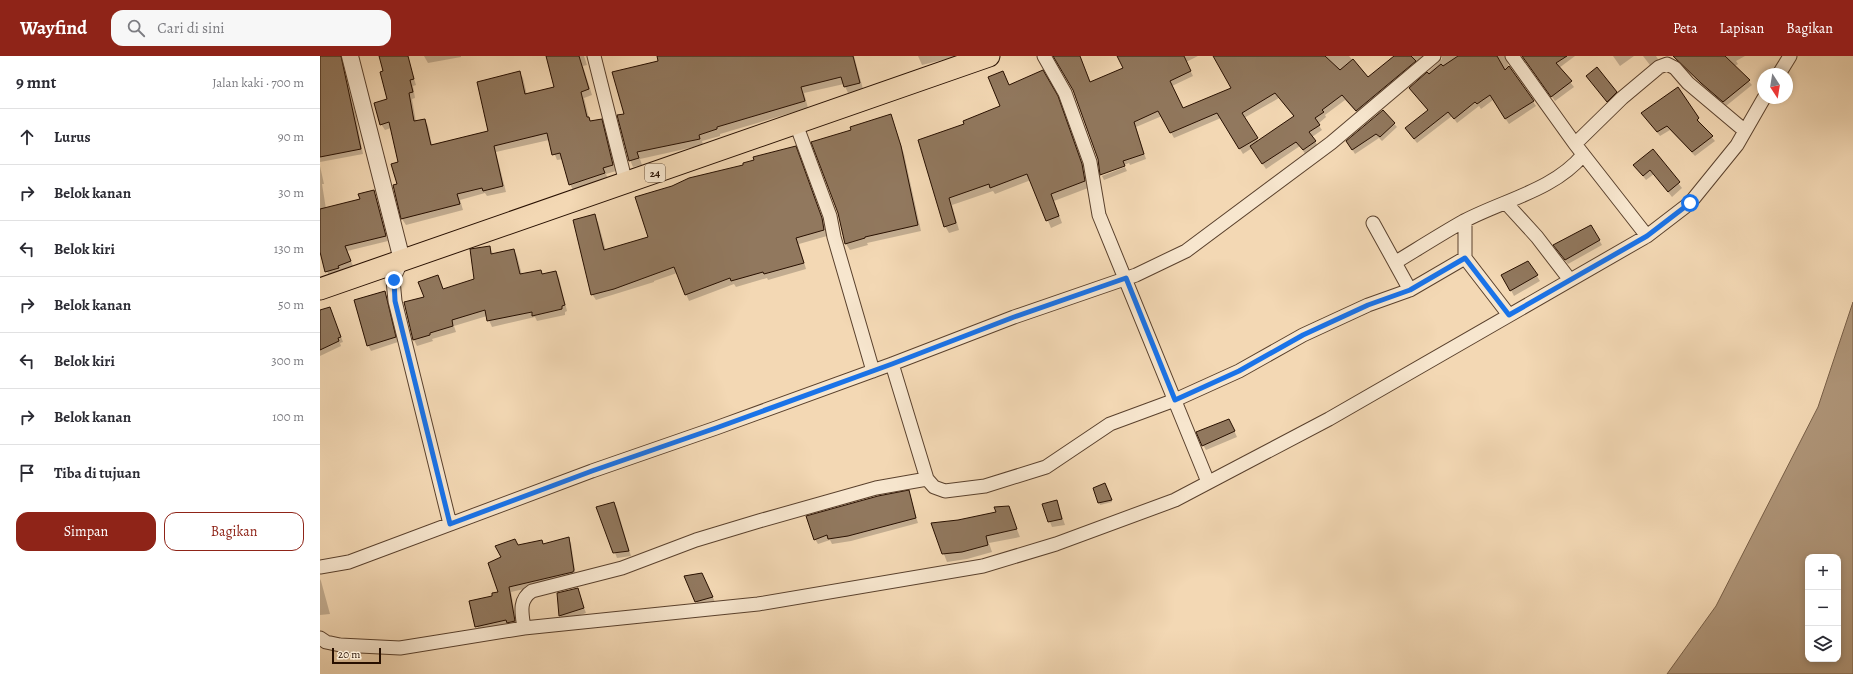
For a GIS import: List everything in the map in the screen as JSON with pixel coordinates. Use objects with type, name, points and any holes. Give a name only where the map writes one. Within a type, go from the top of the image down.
[{"type":"highway","name":"24","points":[[320,289],[989,56]]},
{"type":"street","points":[[350,56],[402,260],[394,280],[395,301],[450,524]]},
{"type":"street","points":[[594,56],[626,183]]},
{"type":"street","points":[[1044,56],[1066,93],[1090,162],[1099,215],[1208,482]]},
{"type":"street","points":[[320,567],[348,562],[606,466],[873,371],[1014,317],[1126,278],[1186,251],[1331,143],[1434,56]]},
{"type":"street","points":[[1512,56],[1583,155],[1647,236]]},
{"type":"street","points":[[1783,68],[1790,56]]},
{"type":"street","points":[[1575,144],[1622,98],[1659,67],[1667,64],[1675,68],[1688,82],[1744,131]]},
{"type":"street","points":[[320,638],[326,642],[340,645],[400,648],[524,628],[758,604],[983,566],[1112,525],[1175,500],[1329,419],[1647,236],[1690,203],[1737,144],[1760,104]]},
{"type":"street","points":[[796,124],[830,216],[834,237],[873,371]]},
{"type":"street","points":[[1396,262],[1465,221],[1541,187],[1572,168],[1583,155]]},
{"type":"street","points":[[1506,203],[1570,280]]},
{"type":"street","points":[[1465,221],[1465,258],[1509,315]]},
{"type":"street","points":[[1373,223],[1396,262],[1410,290]]},
{"type":"street","points":[[892,364],[927,479],[934,487],[945,491],[985,486],[1046,467],[1110,424],[1175,400],[1239,371],[1303,335],[1368,305],[1410,290],[1465,258]]},
{"type":"street","points":[[524,628],[521,604],[525,596],[532,591],[622,568],[696,540],[766,519],[876,488],[927,479]]},
{"type":"shaded area","points":[[1853,302],[1853,674],[1667,674],[1716,606],[1818,407]]},
{"type":"building","points":[[320,56],[341,56],[361,149],[320,157]]},
{"type":"building","points":[[379,56],[408,56],[414,79],[410,80],[413,92],[409,93],[414,121],[425,119],[431,145],[488,131],[477,82],[520,71],[525,94],[554,87],[546,56],[579,56],[589,89],[581,92],[587,117],[589,117],[590,121],[602,119],[613,165],[603,168],[605,173],[569,185],[560,153],[552,155],[547,133],[494,146],[503,186],[483,191],[482,188],[457,194],[460,204],[401,219],[393,185],[397,184],[391,164],[398,162],[389,122],[380,125],[374,103],[387,99],[380,72],[383,71]]},
{"type":"building","points":[[657,56],[853,56],[860,83],[844,87],[841,77],[801,87],[805,101],[717,127],[717,129],[699,135],[700,139],[637,152],[639,158],[629,161],[617,115],[624,114],[612,72],[658,61]]},
{"type":"building","points":[[1053,56],[1080,56],[1090,82],[1123,68],[1117,56],[1184,56],[1191,71],[1170,81],[1183,108],[1231,88],[1213,56],[1325,56],[1340,70],[1353,59],[1368,77],[1394,56],[1411,56],[1416,61],[1356,111],[1342,95],[1322,110],[1324,112],[1315,118],[1320,125],[1309,132],[1316,141],[1303,150],[1296,142],[1262,164],[1250,146],[1294,116],[1275,93],[1242,113],[1258,138],[1239,149],[1217,113],[1170,133],[1158,111],[1134,122],[1144,154],[1123,161],[1125,166],[1100,175],[1098,159],[1073,90]]},
{"type":"building","points":[[1458,56],[1497,56],[1505,70],[1509,66],[1534,101],[1505,119],[1490,95],[1477,104],[1475,102],[1454,119],[1448,112],[1414,139],[1405,128],[1428,110],[1409,88],[1427,72],[1429,74],[1441,64],[1443,66]]},
{"type":"building","points":[[1522,56],[1567,56],[1556,63],[1572,81],[1551,97]]},
{"type":"building","points":[[1673,56],[1725,56],[1750,80],[1723,102]]},
{"type":"building","points":[[1597,67],[1617,92],[1607,102],[1586,76]]},
{"type":"building","points":[[1043,70],[1058,96],[1082,164],[1085,181],[1051,194],[1059,216],[1046,221],[1027,174],[990,188],[989,184],[949,198],[956,223],[944,227],[918,140],[964,124],[963,121],[1000,106],[988,77],[1003,71],[1009,85]]},
{"type":"building","points":[[1678,87],[1699,118],[1697,120],[1713,136],[1692,152],[1667,126],[1657,132],[1641,113]]},
{"type":"building","points":[[1383,110],[1395,123],[1380,137],[1376,134],[1352,150],[1346,141]]},
{"type":"building","points":[[891,114],[901,146],[918,225],[865,237],[845,244],[838,213],[811,142],[851,130],[850,127]]},
{"type":"building","points":[[796,146],[822,218],[824,230],[796,238],[804,263],[731,281],[730,278],[685,295],[674,267],[614,289],[591,295],[573,220],[595,214],[604,250],[648,237],[635,197],[672,186],[689,178],[743,165],[743,163],[754,160],[753,157]]},
{"type":"building","points":[[1653,149],[1680,182],[1668,192],[1650,170],[1643,176],[1633,165]]},
{"type":"building","points":[[374,190],[386,236],[345,246],[351,261],[338,266],[339,268],[325,272],[320,252],[320,209],[360,199],[358,194]]},
{"type":"building","points":[[1591,225],[1600,240],[1565,260],[1553,245]]},
{"type":"building","points":[[490,246],[491,254],[514,249],[520,274],[541,270],[542,274],[556,271],[565,305],[562,306],[562,309],[532,316],[532,312],[487,321],[485,310],[452,320],[453,326],[413,340],[404,302],[424,297],[418,282],[438,275],[443,289],[474,279],[470,249]]},
{"type":"building","points":[[1528,261],[1538,275],[1510,291],[1501,275]]},
{"type":"building","points":[[385,291],[396,337],[367,346],[354,300]]},
{"type":"building","points":[[330,307],[341,337],[338,338],[339,341],[320,350],[320,310]]},
{"type":"building","points":[[1229,419],[1235,431],[1202,446],[1196,432]]},
{"type":"building","points":[[1105,483],[1112,500],[1098,503],[1093,488]]},
{"type":"building","points":[[909,490],[916,518],[848,536],[828,539],[827,535],[814,540],[806,516],[878,496]]},
{"type":"building","points":[[1057,500],[1062,519],[1048,522],[1042,504]]},
{"type":"building","points":[[614,502],[629,551],[613,553],[596,507]]},
{"type":"building","points":[[1009,506],[1017,529],[986,536],[988,545],[962,552],[942,554],[931,523],[958,520],[996,512],[994,507]]},
{"type":"building","points":[[569,537],[574,570],[573,572],[509,587],[515,621],[507,623],[506,620],[475,627],[469,601],[492,596],[492,593],[498,592],[488,563],[501,557],[495,546],[515,539],[518,545],[542,540],[543,544]]},
{"type":"building","points":[[702,573],[713,597],[695,602],[684,576]]},
{"type":"building","points":[[578,588],[584,608],[559,616],[557,593]]},
{"type":"route","points":[[394,280],[395,301],[450,524],[647,451],[716,428],[892,364],[1014,317],[1126,278],[1175,400],[1239,371],[1303,335],[1368,305],[1410,290],[1465,258],[1509,315],[1647,236],[1690,203]]}]
